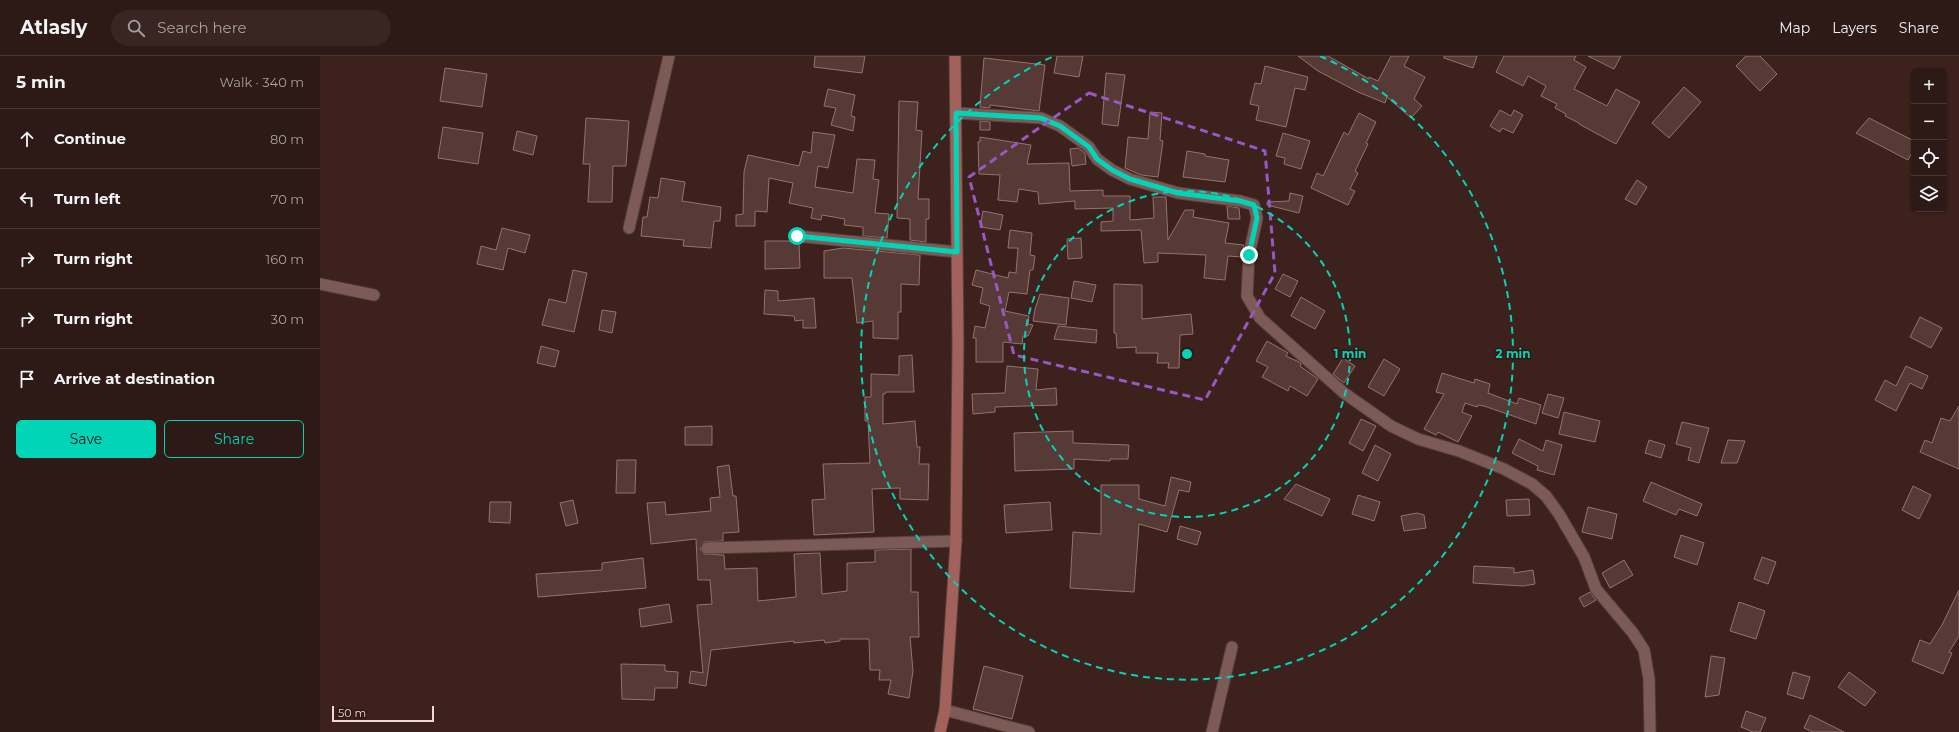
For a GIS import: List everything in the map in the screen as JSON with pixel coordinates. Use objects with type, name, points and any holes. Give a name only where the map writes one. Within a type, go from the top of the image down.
[{"type":"main road","points":[[940,732],[945,710],[956,541],[958,344],[955,56]]},
{"type":"street","points":[[630,228],[669,56]]},
{"type":"street","points":[[956,113],[1041,118],[1060,126],[1089,147],[1097,159],[1112,170],[1130,179],[1178,193],[1240,201],[1254,205],[1257,218],[1249,255],[1247,296],[1260,318],[1344,393],[1391,426],[1418,439],[1459,451],[1504,469],[1532,484],[1546,496],[1559,514],[1584,557],[1596,589],[1633,633],[1644,650],[1649,678],[1650,732]]},
{"type":"street","points":[[797,236],[957,252]]},
{"type":"street","points":[[320,284],[374,296]]},
{"type":"street","points":[[708,548],[956,541]]},
{"type":"street","points":[[1212,732],[1232,647]]},
{"type":"street","points":[[945,710],[1029,732]]},
{"type":"highlighted area","points":[[1089,93],[1265,151],[1275,273],[1205,400],[1014,355],[969,177]]},
{"type":"building","points":[[815,56],[865,56],[862,73],[814,67]]},
{"type":"building","points":[[1057,56],[1083,56],[1079,77],[1054,73]]},
{"type":"building","points":[[1298,56],[1328,56],[1369,79],[1369,77],[1378,81],[1391,56],[1409,56],[1404,66],[1425,77],[1414,99],[1422,106],[1411,118],[1387,97],[1385,103],[1358,92],[1318,71]]},
{"type":"building","points":[[1444,56],[1477,56],[1473,68],[1444,58]]},
{"type":"building","points":[[1504,56],[1576,56],[1574,60],[1586,67],[1574,89],[1607,106],[1616,89],[1640,102],[1616,144],[1565,116],[1566,114],[1555,108],[1557,104],[1541,96],[1546,86],[1528,76],[1523,86],[1496,72]]},
{"type":"building","points":[[1588,56],[1621,56],[1614,69]]},
{"type":"building","points":[[1746,56],[1760,56],[1777,74],[1760,91],[1736,66]]},
{"type":"building","points":[[984,58],[1045,65],[1039,111],[990,105],[990,108],[980,107]]},
{"type":"building","points":[[1265,66],[1308,77],[1305,90],[1295,88],[1286,127],[1256,120],[1259,106],[1250,104],[1255,83],[1261,84]]},
{"type":"building","points":[[445,68],[487,74],[482,107],[440,101]]},
{"type":"building","points":[[1106,73],[1125,75],[1118,126],[1102,124]]},
{"type":"building","points":[[1684,87],[1701,102],[1669,138],[1652,123]]},
{"type":"building","points":[[828,89],[855,95],[851,116],[855,117],[853,131],[831,125],[836,108],[824,106]]},
{"type":"building","points":[[899,101],[918,102],[916,130],[922,131],[918,199],[929,199],[929,219],[926,219],[926,242],[910,240],[910,219],[897,218]]},
{"type":"building","points":[[1500,110],[1511,116],[1514,110],[1523,115],[1513,133],[1502,128],[1500,132],[1490,126]]},
{"type":"building","points":[[1150,112],[1162,113],[1160,140],[1163,141],[1158,177],[1141,175],[1125,168],[1128,137],[1148,139]]},
{"type":"building","points":[[1359,113],[1376,122],[1366,143],[1368,144],[1355,171],[1358,173],[1350,189],[1355,191],[1348,205],[1311,188],[1317,173],[1323,176],[1344,132],[1348,135]]},
{"type":"building","points":[[586,118],[629,121],[626,166],[613,166],[612,202],[588,202],[590,164],[583,164]]},
{"type":"building","points":[[1869,118],[1911,139],[1911,154],[1908,160],[1856,133]]},
{"type":"building","points":[[980,121],[990,122],[990,130],[980,130]]},
{"type":"building","points":[[443,127],[483,133],[478,164],[438,158]]},
{"type":"building","points":[[517,131],[537,136],[533,155],[513,150]]},
{"type":"building","points":[[813,132],[835,135],[828,168],[818,166],[815,187],[853,193],[857,159],[875,160],[873,179],[879,180],[875,213],[889,214],[887,238],[863,236],[863,227],[844,225],[845,219],[822,215],[821,220],[811,218],[813,208],[789,203],[793,183],[769,178],[767,212],[755,211],[755,226],[736,226],[736,215],[743,214],[744,172],[748,155],[799,166],[803,151],[811,153]]},
{"type":"building","points":[[1283,133],[1310,141],[1301,169],[1284,164],[1285,158],[1276,156]]},
{"type":"building","points":[[980,137],[1031,145],[1027,164],[1069,163],[1070,191],[1103,190],[1103,196],[1130,196],[1130,220],[1154,218],[1153,197],[1166,197],[1168,240],[1185,210],[1194,210],[1193,217],[1229,223],[1225,243],[1244,245],[1242,257],[1228,256],[1225,280],[1204,278],[1206,255],[1158,253],[1158,262],[1144,263],[1141,230],[1101,231],[1101,222],[1113,221],[1113,208],[1075,209],[1075,201],[1039,204],[1038,192],[1019,189],[1017,202],[998,200],[1000,175],[979,174],[978,142],[980,142]]},
{"type":"building","points":[[1078,148],[1085,153],[1086,164],[1072,166],[1070,149]]},
{"type":"building","points":[[1187,151],[1229,160],[1225,182],[1183,177]]},
{"type":"building","points":[[661,178],[685,182],[682,201],[721,207],[720,221],[714,221],[711,248],[683,246],[684,240],[641,236],[643,217],[647,217],[650,197],[658,198]]},
{"type":"building","points":[[1637,180],[1647,187],[1636,205],[1625,199]]},
{"type":"building","points":[[1290,193],[1303,196],[1299,213],[1267,205],[1267,202],[1289,201]]},
{"type":"building","points":[[1227,206],[1239,208],[1240,219],[1228,219]]},
{"type":"building","points":[[983,211],[1003,215],[1000,230],[980,227]]},
{"type":"building","points":[[502,228],[530,235],[525,253],[508,248],[503,270],[477,264],[481,246],[496,250]]},
{"type":"building","points":[[1010,230],[1032,233],[1030,255],[1035,256],[1033,270],[1030,270],[1027,294],[1009,292],[1005,311],[1029,316],[1028,324],[1033,325],[1028,336],[1023,336],[1022,344],[1003,342],[1003,362],[976,362],[976,338],[973,338],[975,326],[985,328],[990,306],[980,303],[983,288],[972,285],[976,270],[1008,278],[1009,272],[1016,273],[1018,248],[1008,248]]},
{"type":"building","points":[[1081,238],[1082,258],[1068,259],[1067,239]]},
{"type":"building","points":[[765,241],[792,241],[799,243],[800,268],[765,269]]},
{"type":"building","points":[[843,248],[920,255],[919,285],[901,284],[901,312],[898,312],[898,339],[873,338],[873,321],[857,323],[852,278],[824,278],[824,251]]},
{"type":"building","points":[[573,270],[587,273],[574,332],[542,325],[549,299],[566,303]]},
{"type":"building","points":[[1283,274],[1298,281],[1290,297],[1275,289]]},
{"type":"building","points":[[1074,281],[1096,285],[1092,302],[1071,298]]},
{"type":"building","points":[[1114,284],[1142,285],[1142,319],[1191,314],[1193,334],[1180,335],[1179,368],[1168,368],[1169,363],[1157,363],[1158,353],[1136,353],[1136,347],[1117,348],[1116,333],[1114,333]]},
{"type":"building","points":[[765,290],[778,291],[778,301],[814,298],[816,328],[803,328],[803,320],[795,321],[794,316],[764,314]]},
{"type":"building","points":[[1040,294],[1069,298],[1066,325],[1033,321]]},
{"type":"building","points":[[1301,297],[1325,311],[1315,329],[1291,316]]},
{"type":"building","points":[[602,310],[616,312],[612,333],[599,330]]},
{"type":"building","points":[[1920,317],[1942,328],[1931,348],[1910,337]]},
{"type":"building","points":[[1058,326],[1097,330],[1096,343],[1054,339]]},
{"type":"building","points":[[1267,341],[1288,353],[1286,356],[1299,362],[1301,364],[1300,366],[1318,379],[1307,396],[1290,386],[1288,391],[1262,377],[1268,367],[1256,361]]},
{"type":"building","points":[[541,346],[559,351],[555,367],[537,363]]},
{"type":"building","points":[[912,355],[914,392],[886,392],[883,394],[883,424],[915,421],[917,447],[920,447],[919,464],[929,464],[928,500],[900,499],[900,488],[872,489],[874,532],[814,535],[812,500],[825,499],[823,464],[870,463],[868,421],[865,421],[865,397],[871,397],[871,374],[899,375],[899,356]]},
{"type":"building","points":[[1343,358],[1355,366],[1344,383],[1333,374]]},
{"type":"building","points":[[1384,359],[1400,369],[1384,396],[1368,387]]},
{"type":"building","points":[[1007,366],[1038,369],[1036,390],[1056,388],[1057,405],[995,407],[995,412],[973,414],[972,394],[1005,393]]},
{"type":"building","points":[[1906,366],[1928,376],[1922,389],[1910,383],[1896,411],[1875,400],[1885,380],[1896,386]]},
{"type":"building","points":[[1442,373],[1474,383],[1475,379],[1490,384],[1488,393],[1517,404],[1519,398],[1541,405],[1536,424],[1484,406],[1478,405],[1477,407],[1465,403],[1462,412],[1472,416],[1458,442],[1438,432],[1436,435],[1424,429],[1444,394],[1436,392]]},
{"type":"building","points":[[1548,394],[1564,398],[1558,418],[1542,413]]},
{"type":"building","points":[[1959,406],[1959,469],[1920,452],[1925,440],[1932,443],[1941,418],[1950,421]]},
{"type":"building","points":[[1564,412],[1600,421],[1595,442],[1559,434]]},
{"type":"building","points":[[1361,419],[1376,426],[1363,451],[1349,443]]},
{"type":"building","points":[[1682,422],[1709,428],[1699,463],[1688,460],[1691,448],[1676,444]]},
{"type":"building","points":[[712,426],[712,445],[685,445],[685,427]]},
{"type":"building","points":[[1073,431],[1073,443],[1129,445],[1128,459],[1110,459],[1110,461],[1074,459],[1074,469],[1015,471],[1014,433]]},
{"type":"building","points":[[1519,439],[1543,451],[1546,440],[1562,445],[1554,475],[1537,470],[1538,466],[1512,453]]},
{"type":"building","points":[[1649,440],[1665,445],[1661,458],[1645,453]]},
{"type":"building","points":[[1728,440],[1745,441],[1737,463],[1721,463]]},
{"type":"building","points":[[1375,445],[1391,454],[1378,481],[1362,473]]},
{"type":"building","points":[[617,460],[636,460],[635,493],[616,493]]},
{"type":"building","points":[[729,465],[733,496],[736,496],[739,532],[723,533],[723,541],[704,542],[700,549],[704,554],[724,555],[725,569],[757,568],[758,601],[796,597],[794,554],[820,553],[822,594],[847,591],[847,563],[875,562],[875,550],[911,549],[911,592],[918,592],[919,637],[910,637],[913,671],[909,698],[888,694],[891,680],[879,680],[880,670],[870,670],[869,639],[840,639],[840,641],[825,643],[824,640],[794,643],[794,641],[711,650],[706,686],[689,683],[691,671],[703,673],[697,605],[712,604],[710,580],[698,580],[696,539],[651,544],[647,503],[665,502],[666,515],[711,511],[710,498],[720,497],[717,467]]},
{"type":"building","points":[[1171,477],[1191,482],[1189,492],[1179,490],[1167,532],[1139,524],[1134,592],[1070,588],[1073,532],[1101,534],[1101,485],[1139,485],[1139,499],[1165,506]]},
{"type":"building","points":[[1651,482],[1702,504],[1697,516],[1679,509],[1676,515],[1643,501]]},
{"type":"building","points":[[1296,484],[1330,499],[1322,516],[1284,499]]},
{"type":"building","points":[[1913,486],[1931,495],[1919,519],[1902,510]]},
{"type":"building","points":[[1358,495],[1380,502],[1374,521],[1352,514]]},
{"type":"building","points":[[1529,499],[1530,515],[1507,516],[1506,500]]},
{"type":"building","points":[[573,500],[578,523],[566,526],[560,503]]},
{"type":"building","points":[[490,502],[511,502],[510,523],[489,522]]},
{"type":"building","points":[[1050,502],[1052,530],[1006,533],[1004,505]]},
{"type":"building","points":[[1588,507],[1617,514],[1612,539],[1582,532]]},
{"type":"building","points":[[1417,513],[1424,515],[1426,528],[1404,531],[1401,516]]},
{"type":"building","points":[[1180,526],[1201,532],[1197,545],[1177,539]]},
{"type":"building","points":[[1681,535],[1704,543],[1697,565],[1674,557]]},
{"type":"building","points":[[1762,557],[1776,562],[1768,584],[1754,579]]},
{"type":"building","points":[[643,558],[646,588],[538,597],[536,574],[602,570],[602,563]]},
{"type":"building","points":[[1624,560],[1633,575],[1610,588],[1602,573]]},
{"type":"building","points":[[1474,566],[1514,568],[1514,573],[1533,570],[1535,584],[1523,586],[1473,583]]},
{"type":"building","points":[[1959,590],[1959,636],[1949,652],[1952,653],[1943,674],[1912,661],[1920,640],[1930,644],[1942,625]]},
{"type":"building","points":[[1590,592],[1596,600],[1584,607],[1579,598]]},
{"type":"building","points":[[1739,602],[1765,611],[1756,639],[1730,631]]},
{"type":"building","points":[[669,604],[672,622],[641,627],[639,609]]},
{"type":"building","points":[[1711,656],[1725,658],[1719,695],[1705,697]]},
{"type":"building","points":[[621,664],[665,665],[665,671],[678,672],[677,688],[655,688],[654,700],[622,699]]},
{"type":"building","points":[[984,666],[1023,676],[1012,719],[973,709]]},
{"type":"building","points":[[1793,672],[1810,677],[1803,699],[1787,694]]},
{"type":"building","points":[[1849,672],[1876,692],[1865,706],[1838,687]]},
{"type":"building","points":[[1746,711],[1766,718],[1760,732],[1753,732],[1741,727]]},
{"type":"building","points":[[1810,715],[1844,732],[1813,732],[1804,728]]},
{"type":"route","points":[[797,236],[957,252],[956,113],[1041,118],[1060,126],[1089,147],[1097,159],[1112,170],[1130,179],[1178,193],[1240,201],[1254,205],[1257,218],[1249,255]]}]
